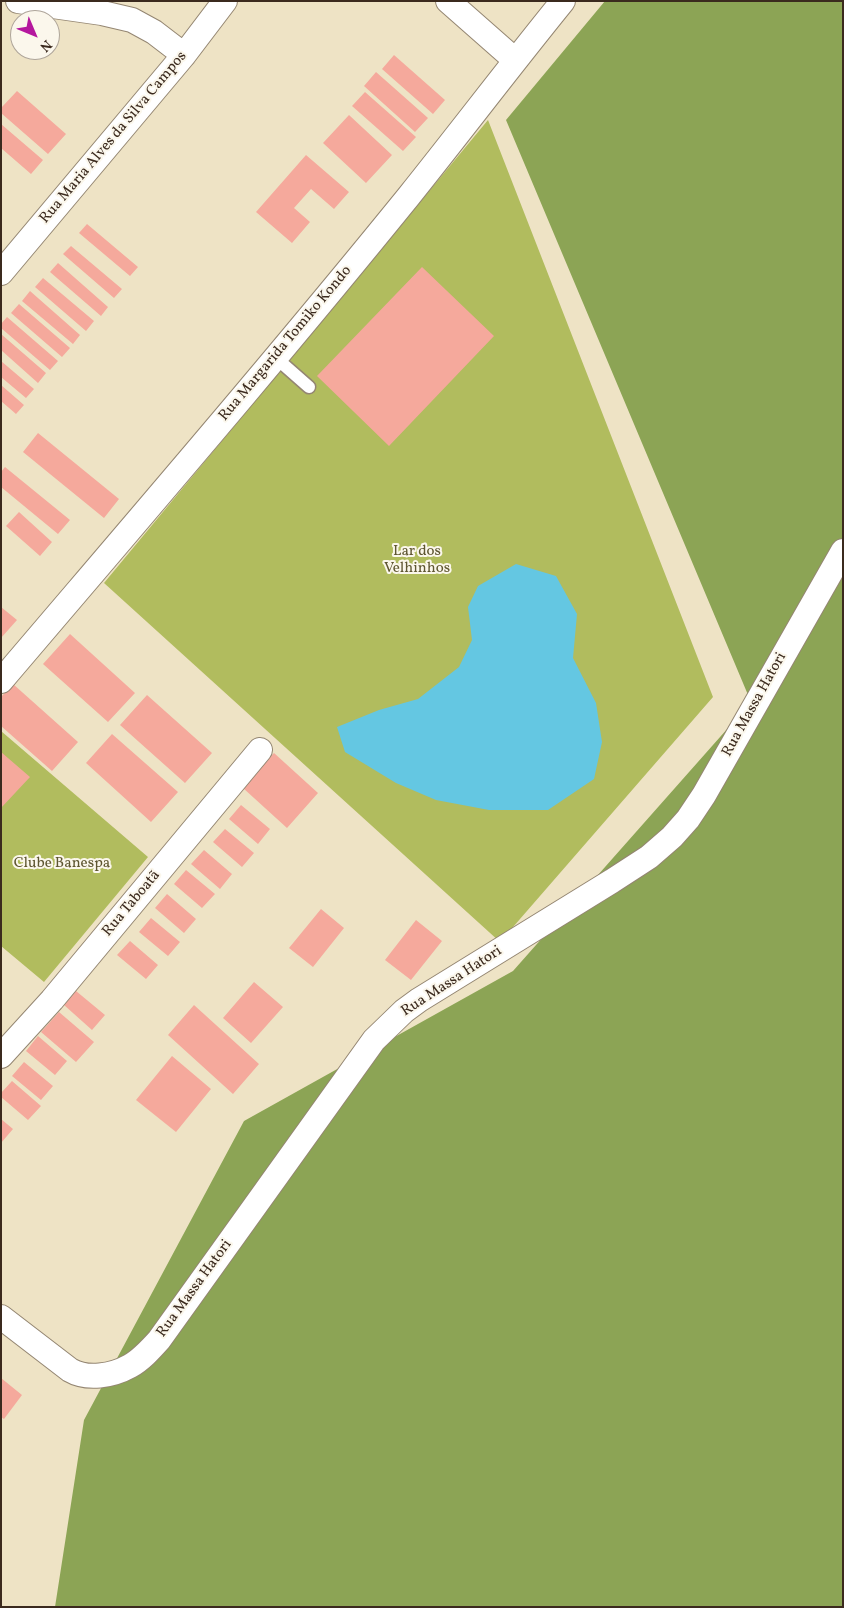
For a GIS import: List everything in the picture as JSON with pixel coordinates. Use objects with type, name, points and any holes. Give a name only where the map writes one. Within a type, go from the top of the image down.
[{"type":"street","points":[[18,1],[102,13],[132,20],[154,32],[184,55]]},
{"type":"street","name":"Rua Maria Alves da Silva Campos","points":[[1,273],[184,55],[225,1]]},
{"type":"street","points":[[448,1],[515,60]]},
{"type":"street","name":"Rua Margarida Tomiko Kondo","points":[[1,681],[276,358],[564,1]]},
{"type":"street","name":"Rua Massa Hatori","points":[[1,1316],[78,1375],[91,1376],[117,1371],[129,1367],[148,1352],[159,1340],[374,1040],[404,1011],[419,1000],[612,882],[649,856],[672,837],[688,819],[704,795],[843,551]]},
{"type":"street","name":"Rua Taboatã","points":[[1,1056],[52,1000],[260,750]]},
{"type":"lane","points":[[276,358],[309,387]]},
{"type":"green space","points":[[605,1],[843,1],[843,1607],[55,1607],[84,1420],[244,1121],[513,971],[751,702],[506,120]]},
{"type":"green space","name":"Lar dos Velhinhos","points":[[488,120],[713,697],[500,942],[104,583]]},
{"type":"green space","name":"Clube Banespa","points":[[1,731],[148,857],[44,982],[1,946]]},
{"type":"water","points":[[516,564],[556,576],[577,614],[573,658],[596,703],[602,742],[594,779],[548,810],[489,810],[436,800],[396,783],[345,752],[337,727],[379,710],[418,699],[459,667],[472,640],[468,607],[478,586]]},
{"type":"building","points":[[394,55],[445,100],[433,114],[382,69]]},
{"type":"building","points":[[376,72],[428,118],[415,132],[364,86]]},
{"type":"building","points":[[17,91],[66,134],[48,154],[1,113],[1,108]]},
{"type":"building","points":[[365,92],[416,137],[403,151],[352,106]]},
{"type":"building","points":[[349,115],[392,155],[366,183],[323,143]]},
{"type":"building","points":[[1,124],[43,160],[31,174],[1,148]]},
{"type":"building","points":[[306,155],[349,192],[334,209],[311,189],[294,208],[310,222],[292,243],[256,212]]},
{"type":"building","points":[[87,224],[138,267],[130,276],[79,233]]},
{"type":"building","points":[[71,246],[122,289],[114,298],[63,254]]},
{"type":"building","points":[[58,263],[108,307],[101,316],[50,272]]},
{"type":"building","points":[[422,267],[494,336],[389,446],[317,376]]},
{"type":"building","points":[[43,278],[94,321],[86,331],[35,287]]},
{"type":"building","points":[[30,291],[80,335],[73,344],[22,301]]},
{"type":"building","points":[[19,304],[70,348],[62,357],[11,313]]},
{"type":"building","points":[[7,317],[58,361],[50,370],[1,328],[1,324]]},
{"type":"building","points":[[1,334],[46,373],[38,383],[1,350]]},
{"type":"building","points":[[1,361],[34,389],[26,398],[1,377]]},
{"type":"building","points":[[1,385],[24,405],[16,414],[1,401]]},
{"type":"building","points":[[38,433],[119,499],[104,518],[23,452]]},
{"type":"building","points":[[5,467],[70,520],[58,534],[1,487],[1,472]]},
{"type":"building","points":[[19,512],[52,542],[40,556],[6,526]]},
{"type":"building","points":[[1,607],[17,620],[1,638]]},
{"type":"building","points":[[70,634],[135,693],[108,722],[43,664]]},
{"type":"building","points":[[13,684],[78,742],[52,771],[1,726],[1,697]]},
{"type":"building","points":[[147,695],[212,753],[185,783],[120,725]]},
{"type":"building","points":[[112,734],[178,792],[151,822],[86,763]]},
{"type":"building","points":[[1,752],[30,777],[1,808]]},
{"type":"building","points":[[274,753],[318,793],[287,828],[243,788]]},
{"type":"building","points":[[241,805],[270,829],[258,844],[229,819]]},
{"type":"building","points":[[225,829],[254,853],[242,867],[213,842]]},
{"type":"building","points":[[204,850],[232,874],[220,889],[191,864]]},
{"type":"building","points":[[186,870],[215,894],[202,908],[174,884]]},
{"type":"building","points":[[167,894],[196,919],[184,933],[155,908]]},
{"type":"building","points":[[321,909],[344,928],[313,967],[289,948]]},
{"type":"building","points":[[151,918],[180,942],[168,956],[139,932]]},
{"type":"building","points":[[416,920],[442,941],[411,980],[385,960]]},
{"type":"building","points":[[130,941],[158,965],[146,979],[117,955]]},
{"type":"building","points":[[254,982],[283,1007],[251,1043],[223,1018]]},
{"type":"building","points":[[76,991],[105,1015],[92,1030],[64,1005]]},
{"type":"building","points":[[194,1005],[259,1064],[233,1094],[168,1035]]},
{"type":"building","points":[[59,1012],[94,1042],[76,1062],[41,1032]]},
{"type":"building","points":[[38,1036],[67,1061],[55,1075],[26,1051]]},
{"type":"building","points":[[172,1056],[211,1089],[176,1132],[136,1100]]},
{"type":"building","points":[[24,1062],[53,1086],[41,1100],[12,1076]]},
{"type":"building","points":[[12,1081],[41,1106],[28,1120],[1,1097],[1,1093]]},
{"type":"building","points":[[1,1119],[13,1129],[1,1143]]},
{"type":"building","points":[[1,1378],[22,1395],[4,1419],[1,1417]]}]
